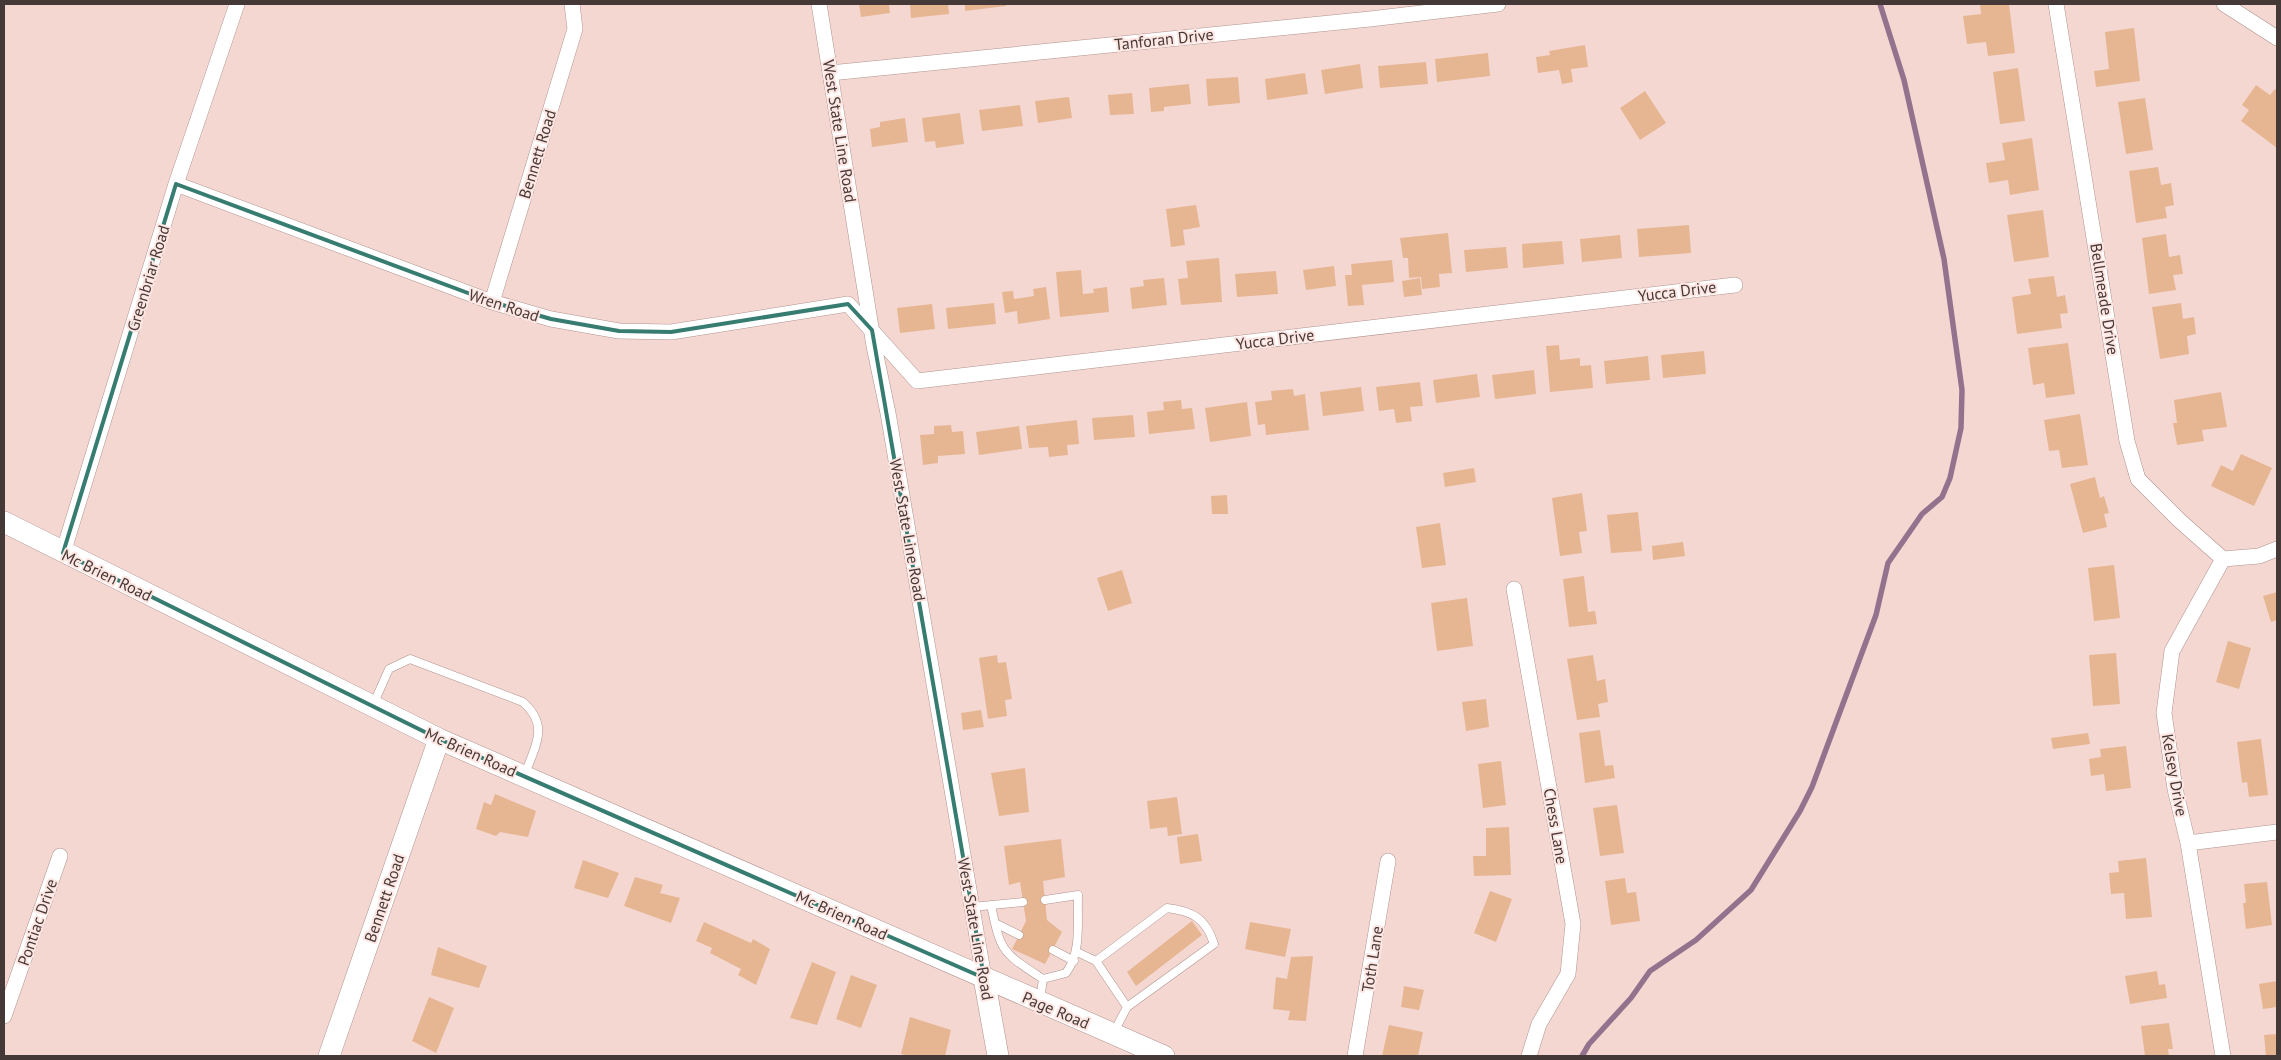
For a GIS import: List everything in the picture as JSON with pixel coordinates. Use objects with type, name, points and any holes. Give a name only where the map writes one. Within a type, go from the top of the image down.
[{"type":"main road","name":"Mc Brien Road","points":[[4,522],[63,554],[439,739],[949,962]]},
{"type":"main road","name":"Bennett Road","points":[[330,1056],[439,739]]},
{"type":"main road","name":"Page Road","points":[[949,962],[1164,1056]]},
{"type":"main road","name":"West State Line Road","points":[[984,978],[998,1056]]},
{"type":"street","name":"Greenbriar Road","points":[[63,554],[176,184],[237,4]]},
{"type":"street","name":"Bennett Road","points":[[492,302],[575,29],[572,4]]},
{"type":"street","name":"West State Line Road","points":[[819,4],[872,330],[984,978]]},
{"type":"street","name":"Tanforan Drive","points":[[830,73],[1370,19],[1498,4]]},
{"type":"street","name":"Bellmeade Drive","points":[[2056,4],[2127,441],[2138,478],[2179,520],[2223,559]]},
{"type":"street","points":[[2224,4],[2276,35]]},
{"type":"street","name":"Wren Road","points":[[176,184],[492,302],[551,319],[618,331],[671,332],[848,304]]},
{"type":"street","name":"Yucca Drive","points":[[848,304],[916,381],[1735,285]]},
{"type":"street","points":[[2223,559],[2259,556],[2277,549]]},
{"type":"street","name":"Kelsey Drive","points":[[2223,559],[2172,651],[2164,714],[2175,789],[2188,843],[2223,1056]]},
{"type":"street","name":"Chess Lane","points":[[1514,589],[1573,924],[1568,974],[1539,1024],[1529,1056]]},
{"type":"street","points":[[2188,843],[2277,832]]},
{"type":"street","name":"Pontiac Drive","points":[[4,1016],[60,856]]},
{"type":"street","name":"Toth Lane","points":[[1355,1056],[1388,861]]},
{"type":"lane","points":[[373,706],[389,669],[410,659],[523,702],[532,711],[540,733],[525,776]]},
{"type":"lane","points":[[992,905],[999,941],[1011,958],[1043,979],[1066,973],[1074,961],[1077,952],[1078,895],[1045,900]]},
{"type":"lane","points":[[972,907],[1023,902]]},
{"type":"lane","points":[[1096,961],[1167,908],[1190,911],[1210,931],[1214,944],[1127,1007],[1113,1034]]},
{"type":"lane","points":[[995,923],[1019,935]]},
{"type":"lane","points":[[1053,950],[1074,961]]},
{"type":"lane","points":[[1077,952],[1096,961],[1127,1007]]},
{"type":"lane","points":[[1039,1002],[1043,979]]},
{"type":"highlighted area","points":[[176,184],[492,302],[551,319],[619,331],[671,332],[848,304],[872,330],[984,978],[439,739],[63,553]]},
{"type":"building","points":[[859,4],[889,4],[890,13],[861,17]]},
{"type":"building","points":[[910,4],[948,4],[949,14],[911,18]]},
{"type":"building","points":[[965,4],[1006,4],[1006,6],[965,11]]},
{"type":"building","points":[[1980,4],[2009,4],[2015,53],[1988,56],[1986,42],[1967,44],[1963,16],[1981,14]]},
{"type":"building","points":[[2134,28],[2140,81],[2096,87],[2094,71],[2109,69],[2105,32]]},
{"type":"building","points":[[1585,45],[1588,67],[1571,69],[1573,82],[1562,84],[1559,70],[1538,73],[1536,57],[1550,55],[1549,51]]},
{"type":"building","points":[[1488,53],[1490,76],[1437,82],[1435,59]]},
{"type":"building","points":[[1426,62],[1428,84],[1380,88],[1378,66]]},
{"type":"building","points":[[1360,64],[1363,88],[1325,94],[1321,70]]},
{"type":"building","points":[[2018,68],[2025,121],[2000,124],[1993,72]]},
{"type":"building","points":[[1305,73],[1308,94],[1267,100],[1265,79]]},
{"type":"building","points":[[1238,77],[1240,103],[1208,106],[1206,79]]},
{"type":"building","points":[[1189,84],[1191,104],[1164,107],[1164,111],[1151,112],[1149,88]]},
{"type":"building","points":[[2256,85],[2270,95],[2275,89],[2277,91],[2277,148],[2241,121],[2249,110],[2242,105]]},
{"type":"building","points":[[1645,91],[1666,123],[1640,140],[1620,108]]},
{"type":"building","points":[[1132,93],[1134,114],[1110,115],[1108,95]]},
{"type":"building","points":[[1069,97],[1072,118],[1038,123],[1035,101]]},
{"type":"building","points":[[2145,98],[2153,150],[2126,154],[2118,102]]},
{"type":"building","points":[[1020,105],[1023,126],[982,131],[979,110]]},
{"type":"building","points":[[960,113],[964,144],[936,148],[935,141],[925,142],[922,118]]},
{"type":"building","points":[[905,118],[908,142],[872,147],[870,129],[880,127],[880,122]]},
{"type":"building","points":[[2032,138],[2039,190],[2010,195],[2008,180],[1989,183],[1986,163],[2005,160],[2002,143]]},
{"type":"building","points":[[2158,167],[2161,185],[2171,183],[2174,205],[2165,207],[2167,218],[2136,223],[2129,171]]},
{"type":"building","points":[[1196,205],[1200,227],[1183,230],[1185,245],[1171,247],[1166,209]]},
{"type":"building","points":[[2043,210],[2049,257],[2014,262],[2007,215]]},
{"type":"building","points":[[1689,225],[1691,253],[1639,257],[1637,229]]},
{"type":"building","points":[[1448,233],[1452,273],[1439,274],[1440,287],[1422,289],[1421,277],[1409,278],[1408,258],[1403,258],[1400,238]]},
{"type":"building","points":[[2166,234],[2169,257],[2180,255],[2183,274],[2173,275],[2176,290],[2149,294],[2142,238]]},
{"type":"building","points":[[1620,235],[1622,258],[1582,262],[1580,239]]},
{"type":"building","points":[[1562,241],[1564,264],[1523,268],[1522,244]]},
{"type":"building","points":[[1506,247],[1508,268],[1466,272],[1464,250]]},
{"type":"building","points":[[1219,258],[1222,302],[1181,305],[1178,279],[1188,278],[1186,261]]},
{"type":"building","points":[[1392,260],[1394,282],[1362,285],[1364,305],[1348,306],[1345,275],[1352,275],[1351,264]]},
{"type":"building","points":[[1334,266],[1336,286],[1306,290],[1303,270]]},
{"type":"building","points":[[1081,270],[1083,294],[1094,293],[1093,289],[1107,287],[1109,312],[1060,317],[1056,272]]},
{"type":"building","points":[[1276,271],[1278,294],[1237,297],[1235,274]]},
{"type":"building","points":[[2054,276],[2057,297],[2065,295],[2068,313],[2060,314],[2062,328],[2017,334],[2012,297],[2031,294],[2028,279]]},
{"type":"building","points":[[1164,278],[1167,305],[1132,309],[1130,288],[1144,286],[1143,280]]},
{"type":"building","points":[[1420,278],[1422,295],[1404,297],[1402,281]]},
{"type":"building","points":[[1046,287],[1050,319],[1018,324],[1017,311],[1005,313],[1002,292],[1013,291],[1014,299],[1034,296],[1033,289]]},
{"type":"building","points":[[994,303],[996,324],[948,329],[946,308]]},
{"type":"building","points":[[2181,303],[2183,319],[2194,317],[2196,334],[2187,336],[2189,354],[2160,359],[2152,307]]},
{"type":"building","points":[[932,304],[935,329],[900,333],[897,308]]},
{"type":"building","points":[[2068,343],[2075,394],[2046,398],[2044,383],[2033,385],[2028,348]]},
{"type":"building","points":[[1559,345],[1560,360],[1580,358],[1580,366],[1591,365],[1593,388],[1550,392],[1546,346]]},
{"type":"building","points":[[1704,351],[1706,374],[1663,378],[1661,355]]},
{"type":"building","points":[[1648,356],[1650,380],[1606,384],[1604,361]]},
{"type":"building","points":[[1534,370],[1536,394],[1495,399],[1492,375]]},
{"type":"building","points":[[1477,374],[1480,397],[1436,403],[1433,380]]},
{"type":"building","points":[[1420,382],[1423,406],[1410,407],[1412,421],[1396,423],[1394,409],[1379,411],[1376,387]]},
{"type":"building","points":[[1361,387],[1364,411],[1323,416],[1320,392]]},
{"type":"building","points":[[1293,389],[1294,396],[1305,394],[1309,430],[1266,435],[1265,424],[1258,425],[1255,402],[1272,400],[1271,391]]},
{"type":"building","points":[[2221,392],[2227,427],[2202,430],[2204,441],[2177,445],[2173,423],[2177,423],[2174,400]]},
{"type":"building","points":[[1181,400],[1182,409],[1192,408],[1195,429],[1149,434],[1147,412],[1164,410],[1163,402]]},
{"type":"building","points":[[1247,402],[1251,436],[1210,442],[1205,408]]},
{"type":"building","points":[[2080,414],[2088,465],[2062,468],[2059,450],[2049,451],[2044,420]]},
{"type":"building","points":[[1133,415],[1135,437],[1094,440],[1092,418]]},
{"type":"building","points":[[1077,420],[1079,444],[1067,445],[1068,455],[1049,457],[1048,447],[1029,448],[1026,426]]},
{"type":"building","points":[[951,425],[952,432],[963,431],[965,454],[938,456],[938,463],[923,465],[920,435],[934,434],[934,426]]},
{"type":"building","points":[[1019,426],[1022,449],[979,455],[976,432]]},
{"type":"building","points":[[2241,454],[2272,468],[2254,506],[2211,486],[2221,465],[2233,471]]},
{"type":"building","points":[[1474,468],[1476,482],[1445,487],[1443,473]]},
{"type":"building","points":[[2095,477],[2100,498],[2104,496],[2109,513],[2104,514],[2107,527],[2083,533],[2070,484]]},
{"type":"building","points":[[1582,493],[1587,531],[1579,532],[1582,553],[1560,556],[1552,498]]},
{"type":"building","points":[[1227,495],[1228,514],[1212,514],[1211,496]]},
{"type":"building","points":[[1638,512],[1642,551],[1611,553],[1607,515]]},
{"type":"building","points":[[1440,523],[1446,565],[1422,568],[1416,527]]},
{"type":"building","points":[[1683,542],[1685,556],[1653,560],[1652,546]]},
{"type":"building","points":[[2114,565],[2120,618],[2094,621],[2088,568]]},
{"type":"building","points":[[1122,570],[1132,603],[1108,611],[1097,578]]},
{"type":"building","points":[[1584,576],[1588,612],[1595,611],[1597,624],[1569,627],[1563,579]]},
{"type":"building","points":[[2277,592],[2277,620],[2271,622],[2263,596]]},
{"type":"building","points":[[1467,598],[1473,646],[1437,651],[1431,603]]},
{"type":"building","points":[[2228,641],[2251,648],[2239,689],[2216,682]]},
{"type":"building","points":[[2116,653],[2120,704],[2093,706],[2089,655]]},
{"type":"building","points":[[997,655],[998,663],[1006,662],[1012,699],[1005,700],[1007,716],[988,719],[979,658]]},
{"type":"building","points":[[1593,655],[1597,681],[1605,679],[1608,702],[1598,704],[1600,717],[1577,720],[1567,659]]},
{"type":"building","points":[[1486,699],[1489,727],[1466,731],[1462,702]]},
{"type":"building","points":[[981,710],[984,727],[963,730],[961,713]]},
{"type":"building","points":[[1600,730],[1605,766],[1613,765],[1615,778],[1585,783],[1579,733]]},
{"type":"building","points":[[2088,733],[2090,744],[2053,749],[2051,738]]},
{"type":"building","points":[[2261,739],[2268,795],[2249,797],[2247,782],[2242,783],[2237,742]]},
{"type":"building","points":[[2126,746],[2131,788],[2106,791],[2104,774],[2091,776],[2089,759],[2101,757],[2100,749]]},
{"type":"building","points":[[1501,761],[1506,805],[1483,808],[1478,764]]},
{"type":"building","points":[[1025,768],[1029,812],[999,816],[991,773]]},
{"type":"building","points":[[495,794],[536,811],[528,837],[500,832],[496,836],[476,829],[484,802],[491,805]]},
{"type":"building","points":[[1177,797],[1182,834],[1168,836],[1167,827],[1150,829],[1147,801]]},
{"type":"building","points":[[1617,805],[1624,853],[1600,856],[1593,808]]},
{"type":"building","points":[[1509,827],[1511,875],[1474,876],[1473,856],[1486,856],[1486,828]]},
{"type":"building","points":[[1198,834],[1202,861],[1180,864],[1177,837]]},
{"type":"building","points":[[1061,839],[1065,877],[1043,881],[1047,920],[1062,932],[1045,964],[1012,949],[1026,921],[1020,882],[1009,885],[1004,846]]},
{"type":"building","points":[[2146,858],[2152,917],[2126,919],[2124,893],[2111,894],[2109,873],[2119,872],[2118,861]]},
{"type":"building","points":[[583,860],[619,873],[608,898],[574,888]]},
{"type":"building","points":[[635,877],[663,885],[660,893],[680,898],[671,923],[624,906]]},
{"type":"building","points":[[1625,878],[1627,893],[1636,892],[1640,921],[1611,925],[1605,881]]},
{"type":"building","points":[[2267,882],[2272,925],[2246,929],[2243,903],[2246,903],[2244,884]]},
{"type":"building","points":[[1490,891],[1512,899],[1496,942],[1474,933]]},
{"type":"building","points":[[1192,921],[1202,935],[1136,986],[1127,972]]},
{"type":"building","points":[[704,922],[751,943],[753,939],[770,949],[756,985],[738,975],[741,969],[710,953],[712,948],[696,941]]},
{"type":"building","points":[[1250,922],[1291,929],[1285,957],[1245,949]]},
{"type":"building","points":[[438,947],[487,966],[479,988],[431,975]]},
{"type":"building","points":[[1313,956],[1306,1021],[1288,1020],[1290,1011],[1273,1009],[1276,977],[1287,979],[1291,957]]},
{"type":"building","points":[[812,962],[836,972],[817,1025],[790,1018]]},
{"type":"building","points":[[2157,971],[2159,985],[2165,984],[2167,998],[2130,1004],[2125,976]]},
{"type":"building","points":[[851,975],[877,985],[861,1028],[836,1019]]},
{"type":"building","points":[[2277,981],[2277,1007],[2263,1009],[2259,984]]},
{"type":"building","points":[[1404,986],[1424,990],[1419,1010],[1401,1007]]},
{"type":"building","points":[[429,997],[454,1008],[436,1053],[412,1041]]},
{"type":"building","points":[[910,1017],[951,1030],[945,1056],[910,1056],[901,1054]]},
{"type":"building","points":[[2169,1023],[2173,1049],[2168,1049],[2169,1056],[2145,1056],[2141,1026]]},
{"type":"building","points":[[1389,1025],[1423,1032],[1418,1056],[1382,1056]]},
{"type":"building","points":[[2277,1034],[2277,1056],[2266,1056],[2264,1035]]},
{"type":"waterway","points":[[1582,1056],[1589,1044],[1631,998],[1650,971],[1696,940],[1751,890],[1800,811],[1812,787],[1876,615],[1888,563],[1922,514],[1942,497],[1950,478],[1961,428],[1962,390],[1944,259],[1904,80],[1880,4]]}]
